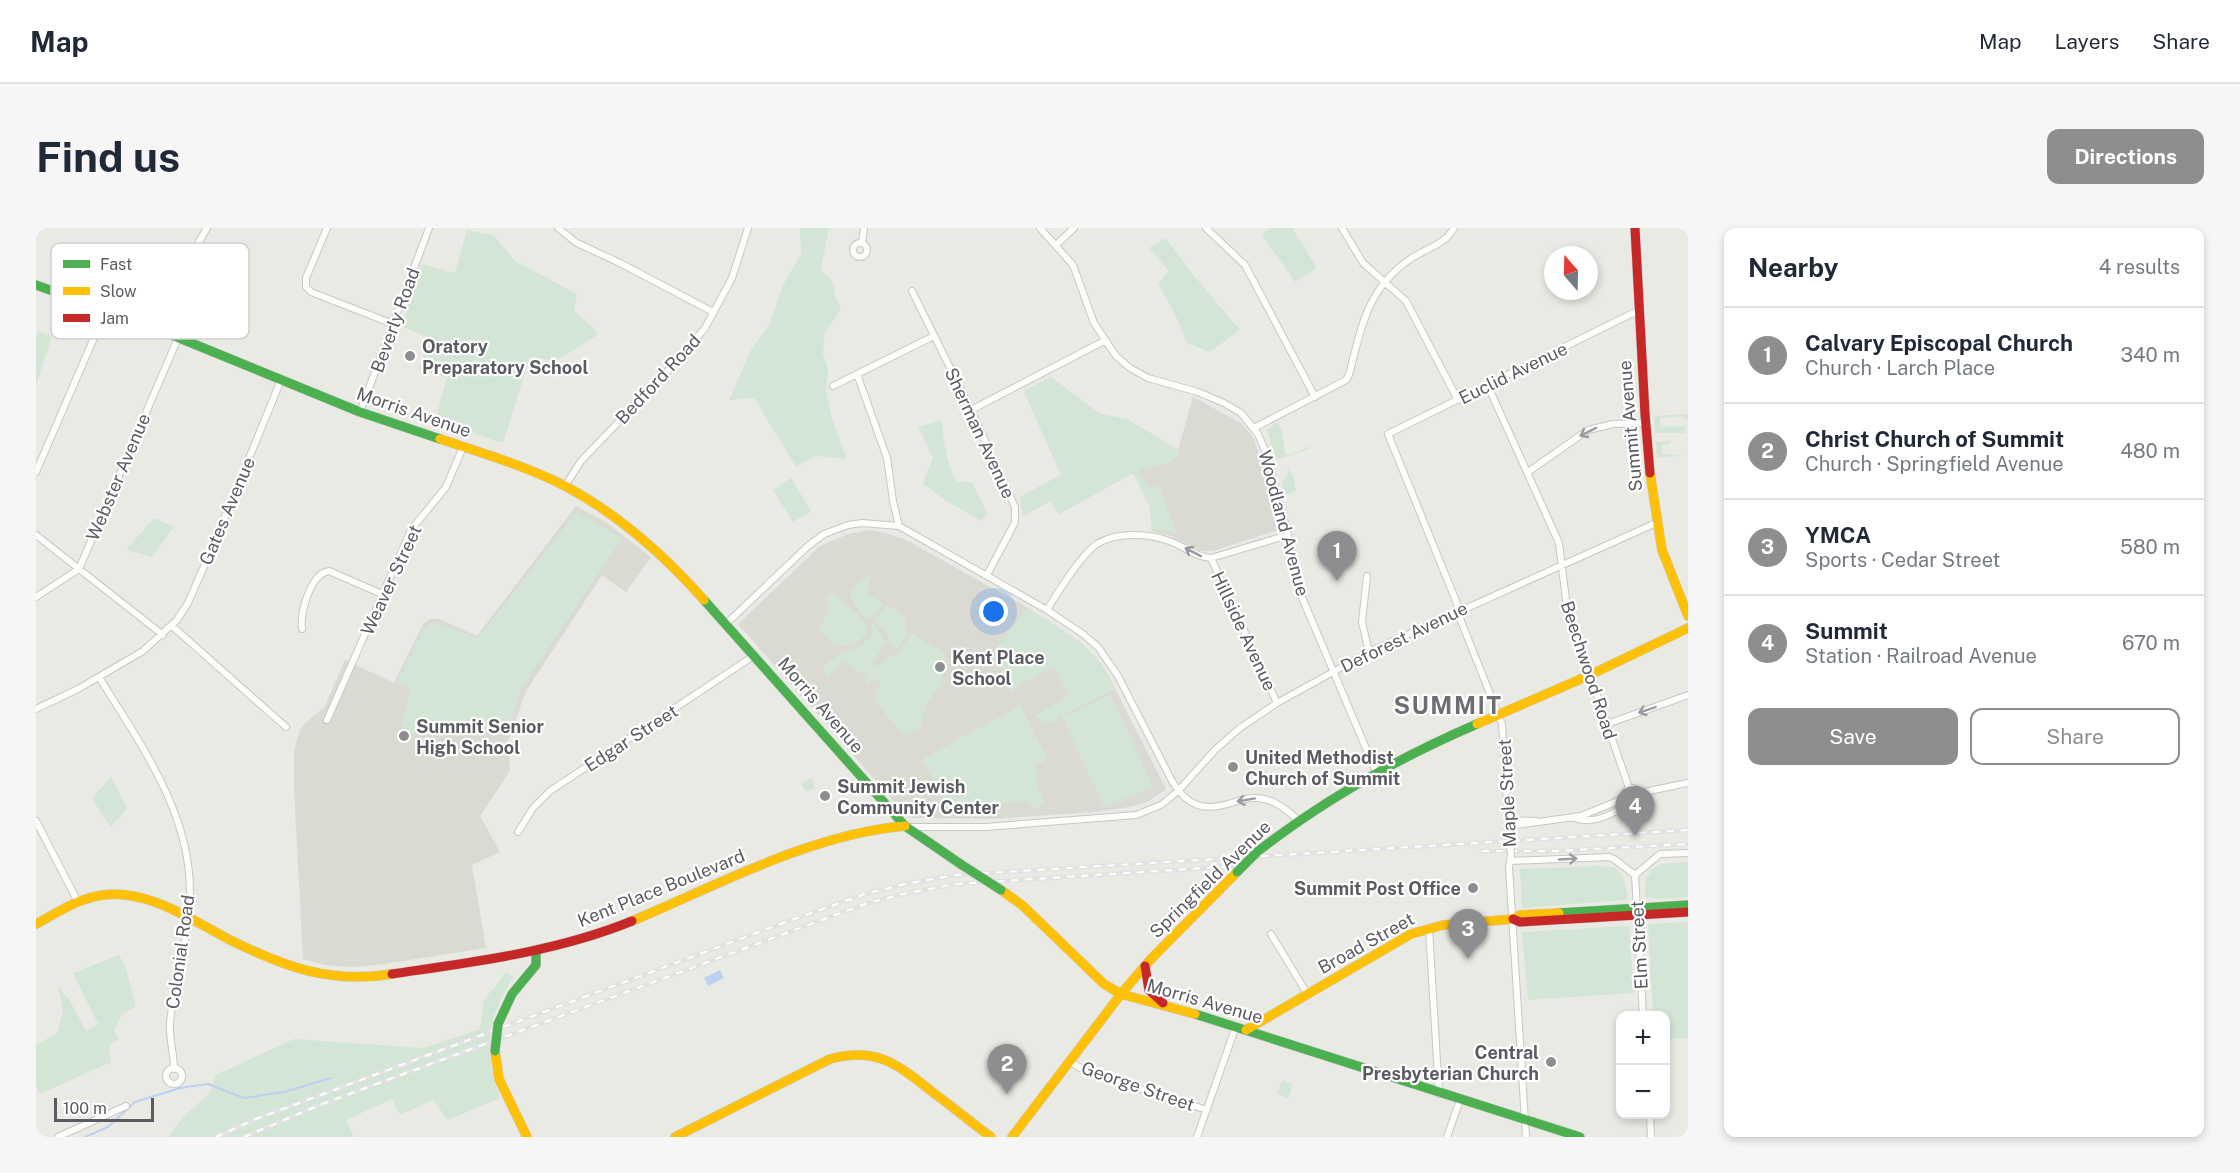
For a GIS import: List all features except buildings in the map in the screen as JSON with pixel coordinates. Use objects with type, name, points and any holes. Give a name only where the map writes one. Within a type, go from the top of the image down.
[{"type":"main road","name":"Summit Avenue","points":[[1635,228],[1645,423],[1656,523],[1662,550],[1688,616]]},
{"type":"main road","name":"Morris Avenue","points":[[36,285],[51,290]]},
{"type":"main road","name":"Morris Avenue","points":[[180,339],[360,412],[520,465],[565,486],[618,520],[647,543],[691,585],[905,826],[1022,904],[1104,984],[1121,994],[1236,1026],[1439,1094],[1580,1137]]},
{"type":"main road","name":"Springfield Avenue","points":[[1012,1137],[1145,966],[1257,852],[1298,819],[1376,772],[1443,739],[1590,675],[1688,628]]},
{"type":"main road","name":"Kent Place Boulevard","points":[[36,924],[78,902],[106,894],[127,895],[153,902],[285,965],[313,974],[341,978],[371,976],[444,967],[536,951],[600,933],[810,847],[859,832],[905,826]]},
{"type":"main road","name":"Broad Street","points":[[1246,1030],[1405,937],[1429,927],[1459,922],[1513,919],[1520,922],[1637,912],[1688,905]]},
{"type":"main road","name":"Broad Street","points":[[1637,912],[1688,912]]},
{"type":"main road","points":[[527,1137],[500,1079],[495,1051],[498,1024],[512,994],[536,965],[536,951]]},
{"type":"main road","points":[[1145,966],[1146,980],[1151,994],[1168,1007]]},
{"type":"main road","points":[[675,1137],[830,1059],[844,1054],[858,1054],[881,1057],[898,1065],[991,1137]]},
{"type":"street","points":[[199,243],[207,228]]},
{"type":"street","points":[[327,228],[306,278],[306,287],[311,292],[393,324]]},
{"type":"street","name":"Beverly Road","points":[[360,412],[429,228]]},
{"type":"street","points":[[558,228],[577,243],[713,312]]},
{"type":"street","name":"Bedford Road","points":[[565,486],[580,461],[680,358],[705,328],[732,278],[748,228]]},
{"type":"street","points":[[862,243],[864,228]]},
{"type":"street","name":"Woodland Avenue","points":[[1041,228],[1073,265],[1094,323],[1116,356],[1130,368],[1148,378],[1216,399],[1240,413],[1254,428],[1266,453],[1301,595],[1376,772]]},
{"type":"street","points":[[1057,244],[1074,228]]},
{"type":"street","points":[[1206,228],[1245,265],[1315,397]]},
{"type":"street","points":[[1342,228],[1363,263],[1399,294],[1412,310],[1458,400]]},
{"type":"street","points":[[1254,428],[1343,382],[1349,375],[1363,319],[1384,282],[1408,260],[1450,235],[1454,228]]},
{"type":"street","name":"Sherman Avenue","points":[[912,291],[971,410],[1012,499],[1016,514],[1012,528],[987,575]]},
{"type":"street","name":"Euclid Avenue","points":[[1388,434],[1638,312]]},
{"type":"street","points":[[833,386],[934,336]]},
{"type":"street","points":[[36,472],[93,339]]},
{"type":"street","name":"Webster Avenue","points":[[79,568],[178,339]]},
{"type":"street","points":[[971,410],[1104,341]]},
{"type":"street","points":[[857,374],[887,458],[899,526]]},
{"type":"street","name":"Gates Avenue","points":[[36,709],[54,702],[143,651],[172,626],[188,603],[281,380]]},
{"type":"street","name":"Beechwood Road","points":[[1488,386],[1559,543],[1565,600],[1629,788]]},
{"type":"street","points":[[1528,472],[1588,430],[1613,424],[1645,423]]},
{"type":"street","name":"Maple Street","points":[[1388,434],[1456,601],[1503,730],[1526,1137]]},
{"type":"street","name":"Weaver Street","points":[[327,720],[411,530],[446,487],[464,446]]},
{"type":"street","points":[[726,624],[808,546],[824,534],[862,522],[899,526],[1047,610],[1098,647],[1109,661],[1178,791],[1191,803],[1203,807],[1220,806],[1252,798],[1266,799],[1280,805],[1298,819]]},
{"type":"street","name":"Deforest Avenue","points":[[1178,791],[1216,749],[1240,728],[1277,703],[1369,652],[1656,523]]},
{"type":"street","points":[[36,535],[163,635]]},
{"type":"street","points":[[1047,610],[1089,552],[1104,541],[1125,536],[1155,536],[1203,557],[1211,558],[1288,535]]},
{"type":"street","name":"Hillside Avenue","points":[[1211,558],[1277,703]]},
{"type":"street","points":[[36,597],[79,568]]},
{"type":"street","points":[[302,629],[300,617],[314,581],[324,572],[328,571],[382,594]]},
{"type":"street","points":[[1367,576],[1362,622],[1369,652]]},
{"type":"street","points":[[172,626],[286,727]]},
{"type":"street","name":"Edgar Street","points":[[518,832],[533,808],[550,791],[755,655]]},
{"type":"street","name":"Colonial Road","points":[[99,676],[166,789],[183,834],[190,894],[170,1022],[174,1069]]},
{"type":"street","points":[[1606,724],[1688,696]]},
{"type":"street","points":[[1639,793],[1687,783]]},
{"type":"street","points":[[1627,800],[1624,794],[1629,788],[1636,789],[1639,793]]},
{"type":"street","name":"Kent Place Boulevard","points":[[905,826],[986,827],[1136,815],[1158,807],[1178,791]]},
{"type":"street","points":[[1509,823],[1574,818],[1627,800],[1637,800],[1639,793]]},
{"type":"street","points":[[36,821],[78,902]]},
{"type":"street","points":[[1510,858],[1609,857],[1635,874],[1660,854],[1688,854]]},
{"type":"street","name":"Elm Street","points":[[1635,874],[1643,1011]]},
{"type":"street","points":[[1429,927],[1439,1094]]},
{"type":"street","points":[[1271,934],[1308,995]]},
{"type":"street","points":[[1197,1137],[1236,1026]]},
{"type":"street","name":"George Street","points":[[1071,1062],[1096,1075],[1207,1110]]},
{"type":"street","points":[[1447,1137],[1460,1100]]},
{"type":"street","points":[[58,1137],[126,1106]]},
{"type":"street","points":[[1650,1119],[1651,1137]]},
{"type":"shaded area","points":[[1051,377],[1100,414],[1127,419],[1178,450],[1193,397],[1241,423],[1253,437],[1257,448],[1278,525],[1277,530],[1213,551],[1200,551],[1171,536],[1152,531],[1150,507],[1133,473],[1059,514],[1050,501],[1023,516],[1020,497],[1061,475],[1024,391]]},
{"type":"shaded area","name":"Summit Senior High School","points":[[576,506],[607,523],[651,557],[626,592],[602,575],[526,691],[505,749],[509,754],[510,771],[480,816],[500,852],[472,865],[486,948],[353,967],[324,965],[303,959],[294,790],[294,751],[299,732],[306,722],[324,708],[345,660],[394,683],[423,624],[430,619],[439,619],[477,636]]},
{"type":"shaded area","name":"Kent Place School","points":[[869,530],[906,540],[1023,605],[1083,644],[1109,677],[1166,789],[1147,802],[1095,812],[991,819],[907,816],[738,624],[820,546],[848,534]]},
{"type":"green space","points":[[800,228],[829,228],[821,269],[834,284],[835,295],[841,309],[825,333],[823,354],[828,369],[826,392],[832,419],[847,459],[815,456],[796,467],[754,398],[729,400],[752,348],[769,326],[783,285],[801,254]]},
{"type":"green space","points":[[1270,228],[1292,228],[1317,268],[1295,282],[1262,235]]},
{"type":"green space","points":[[467,230],[493,235],[515,261],[577,294],[574,310],[599,334],[556,361],[530,357],[503,443],[435,421],[447,378],[419,369],[429,338],[401,326],[422,264],[455,273]]},
{"type":"green space","points":[[1166,238],[1190,271],[1240,330],[1210,352],[1187,343],[1175,314],[1158,284],[1169,271],[1149,248]]},
{"type":"green space","points":[[39,332],[51,336],[51,339],[36,385],[36,336]]},
{"type":"green space","points":[[1051,377],[1100,414],[1127,419],[1178,450],[1179,456],[1170,462],[1138,470],[1149,489],[1158,484],[1177,534],[1152,529],[1150,507],[1133,473],[1059,514],[1050,501],[1023,516],[1020,497],[1061,475],[1024,391]]},
{"type":"green space","points":[[1688,414],[1688,419],[1684,419],[1683,416],[1660,418],[1661,427],[1685,426],[1685,433],[1655,433],[1654,416]]},
{"type":"green space","points":[[942,420],[946,452],[956,482],[972,482],[988,514],[981,521],[943,499],[923,483],[933,458],[918,427]]},
{"type":"green space","points":[[1278,422],[1282,431],[1285,454],[1290,455],[1308,447],[1312,448],[1276,460],[1267,429]]},
{"type":"green space","points":[[1671,441],[1671,444],[1662,445],[1662,454],[1682,455],[1657,458],[1656,442]]},
{"type":"green space","points":[[1290,464],[1289,471],[1293,474],[1296,491],[1285,495],[1282,481],[1287,475]]},
{"type":"green space","points":[[791,478],[811,511],[793,522],[773,490]]},
{"type":"green space","points":[[576,512],[622,538],[521,689],[507,733],[400,733],[410,689],[396,683],[425,627],[434,622],[478,638]]},
{"type":"green space","points":[[154,518],[174,527],[152,557],[126,550]]},
{"type":"green space","points":[[869,576],[872,577],[866,587],[869,589],[867,594],[883,603],[878,613],[867,620],[853,601],[851,591],[860,581]]},
{"type":"green space","points":[[832,592],[866,625],[865,635],[857,642],[846,646],[834,644],[819,629],[829,609],[825,600]]},
{"type":"green space","points":[[886,605],[907,617],[904,622],[906,631],[909,633],[897,649],[875,621]]},
{"type":"green space","points":[[1027,608],[1091,652],[1109,676],[1114,689],[1057,718],[1059,722],[1048,723],[1034,716],[1069,696],[1054,666],[1017,686],[1011,693],[992,654]]},
{"type":"green space","points":[[871,623],[886,641],[871,666],[873,667],[898,653],[912,634],[945,652],[943,677],[926,706],[922,727],[904,735],[873,699],[881,683],[873,678],[868,684],[864,681],[867,677],[842,660],[829,677],[822,669],[837,656],[867,641],[871,636]]},
{"type":"green space","points":[[1110,694],[1153,786],[1105,808],[1062,717]]},
{"type":"green space","points":[[1020,706],[1048,759],[1035,766],[1037,791],[1042,793],[1044,801],[1042,805],[1038,808],[1030,806],[1028,801],[959,807],[951,812],[922,759]]},
{"type":"green space","points":[[111,776],[127,808],[111,827],[92,799]]},
{"type":"green space","points":[[812,777],[815,789],[805,791],[801,783]]},
{"type":"green space","points":[[1688,862],[1688,897],[1659,899],[1645,897],[1648,877],[1655,867],[1669,863]]},
{"type":"green space","points":[[1598,866],[1616,868],[1626,885],[1628,898],[1626,900],[1522,908],[1520,869]]},
{"type":"green space","points":[[1688,922],[1688,1038],[1670,1039],[1670,1011],[1653,1011],[1648,924]]},
{"type":"green space","points":[[1629,926],[1634,993],[1528,1000],[1522,932]]},
{"type":"green space","points":[[119,955],[126,968],[136,1007],[122,1014],[114,1030],[119,1039],[109,1046],[111,1062],[40,1094],[36,1085],[36,1045],[57,1033],[63,1010],[58,986],[69,999],[86,1031],[98,1024],[73,973]]},
{"type":"green space","points":[[506,972],[514,977],[498,1006],[490,1035],[491,1065],[500,1098],[448,1120],[433,1100],[400,1115],[392,1099],[346,1120],[354,1137],[169,1137],[184,1116],[210,1093],[216,1075],[294,1039],[423,1048],[480,1029],[484,1000]]},
{"type":"green space","points":[[1282,1080],[1293,1084],[1288,1098],[1277,1094]]},
{"type":"water","points":[[720,970],[724,978],[708,986],[704,978]]},
{"type":"waterway","points":[[85,1137],[108,1127],[135,1102],[180,1088],[208,1084],[244,1098],[284,1092],[331,1078]]},
{"type":"railway","points":[[216,1137],[256,1119],[783,923],[865,894],[905,884],[955,875],[1688,830]]},
{"type":"railway","points":[[1482,851],[1556,851],[1688,844]]},
{"type":"railway","points":[[244,1137],[322,1104],[868,903],[956,884],[1252,865]]},
{"type":"traffic: fast","points":[[36,285],[51,290]]},
{"type":"traffic: fast","points":[[182,339],[360,412],[440,439]]},
{"type":"traffic: fast","points":[[704,600],[905,826],[962,865]]},
{"type":"traffic: fast","points":[[1257,852],[1309,814],[1363,781],[1477,724]]},
{"type":"traffic: fast","points":[[1237,872],[1257,852]]},
{"type":"traffic: fast","points":[[962,865],[1001,890]]},
{"type":"traffic: fast","points":[[1559,913],[1688,905]]},
{"type":"traffic: fast","points":[[498,1024],[512,994],[536,965],[536,951]]},
{"type":"traffic: fast","points":[[1195,1014],[1580,1137]]},
{"type":"traffic: fast","points":[[495,1051],[498,1024]]},
{"type":"traffic: slow","points":[[440,439],[535,472],[585,497],[640,537],[704,600]]},
{"type":"traffic: slow","points":[[1650,473],[1662,550],[1688,616]]},
{"type":"traffic: slow","points":[[1477,724],[1590,675],[1688,628]]},
{"type":"traffic: slow","points":[[632,921],[731,877],[800,850],[835,839],[905,826]]},
{"type":"traffic: slow","points":[[1121,994],[1150,960],[1237,872]]},
{"type":"traffic: slow","points":[[1001,890],[1022,905],[1104,984],[1121,994],[1195,1014]]},
{"type":"traffic: slow","points":[[36,924],[85,899],[120,894],[153,901],[185,915],[230,940],[270,958],[308,971],[348,977],[392,974]]},
{"type":"traffic: slow","points":[[1246,1030],[1411,934],[1443,925],[1513,919],[1520,915],[1559,913]]},
{"type":"traffic: slow","points":[[1012,1137],[1121,994]]},
{"type":"traffic: slow","points":[[495,1051],[499,1079],[527,1137]]},
{"type":"traffic: slow","points":[[675,1137],[830,1059],[862,1055],[875,1057],[899,1067],[991,1137]]},
{"type":"traffic: jam","points":[[1635,228],[1650,473]]},
{"type":"traffic: jam","points":[[1513,919],[1520,922],[1688,912]]},
{"type":"traffic: jam","points":[[392,974],[514,955],[574,941],[632,921]]},
{"type":"traffic: jam","points":[[1145,966],[1149,990],[1163,1003]]},
{"type":"place","name":"Oratory Preparatory School","points":[[410,356]]},
{"type":"place","name":"Calvary Episcopal Church","points":[[1337,581]]},
{"type":"place","name":"Kent Place School","points":[[940,667]]},
{"type":"place","name":"Summit Senior High School","points":[[404,736]]},
{"type":"place","name":"United Methodist Church of Summit","points":[[1233,767]]},
{"type":"place","name":"Summit Jewish Community Center","points":[[825,796]]},
{"type":"place","name":"Summit","points":[[1635,836]]},
{"type":"place","name":"Summit Post Office","points":[[1473,888]]},
{"type":"place","name":"YMCA","points":[[1468,959]]},
{"type":"place","name":"Central Presbyterian Church","points":[[1551,1062]]},
{"type":"place","name":"Christ Church of Summit","points":[[1007,1094]]},
{"type":"district","name":"SUMMIT","points":[[1448,705]]}]
